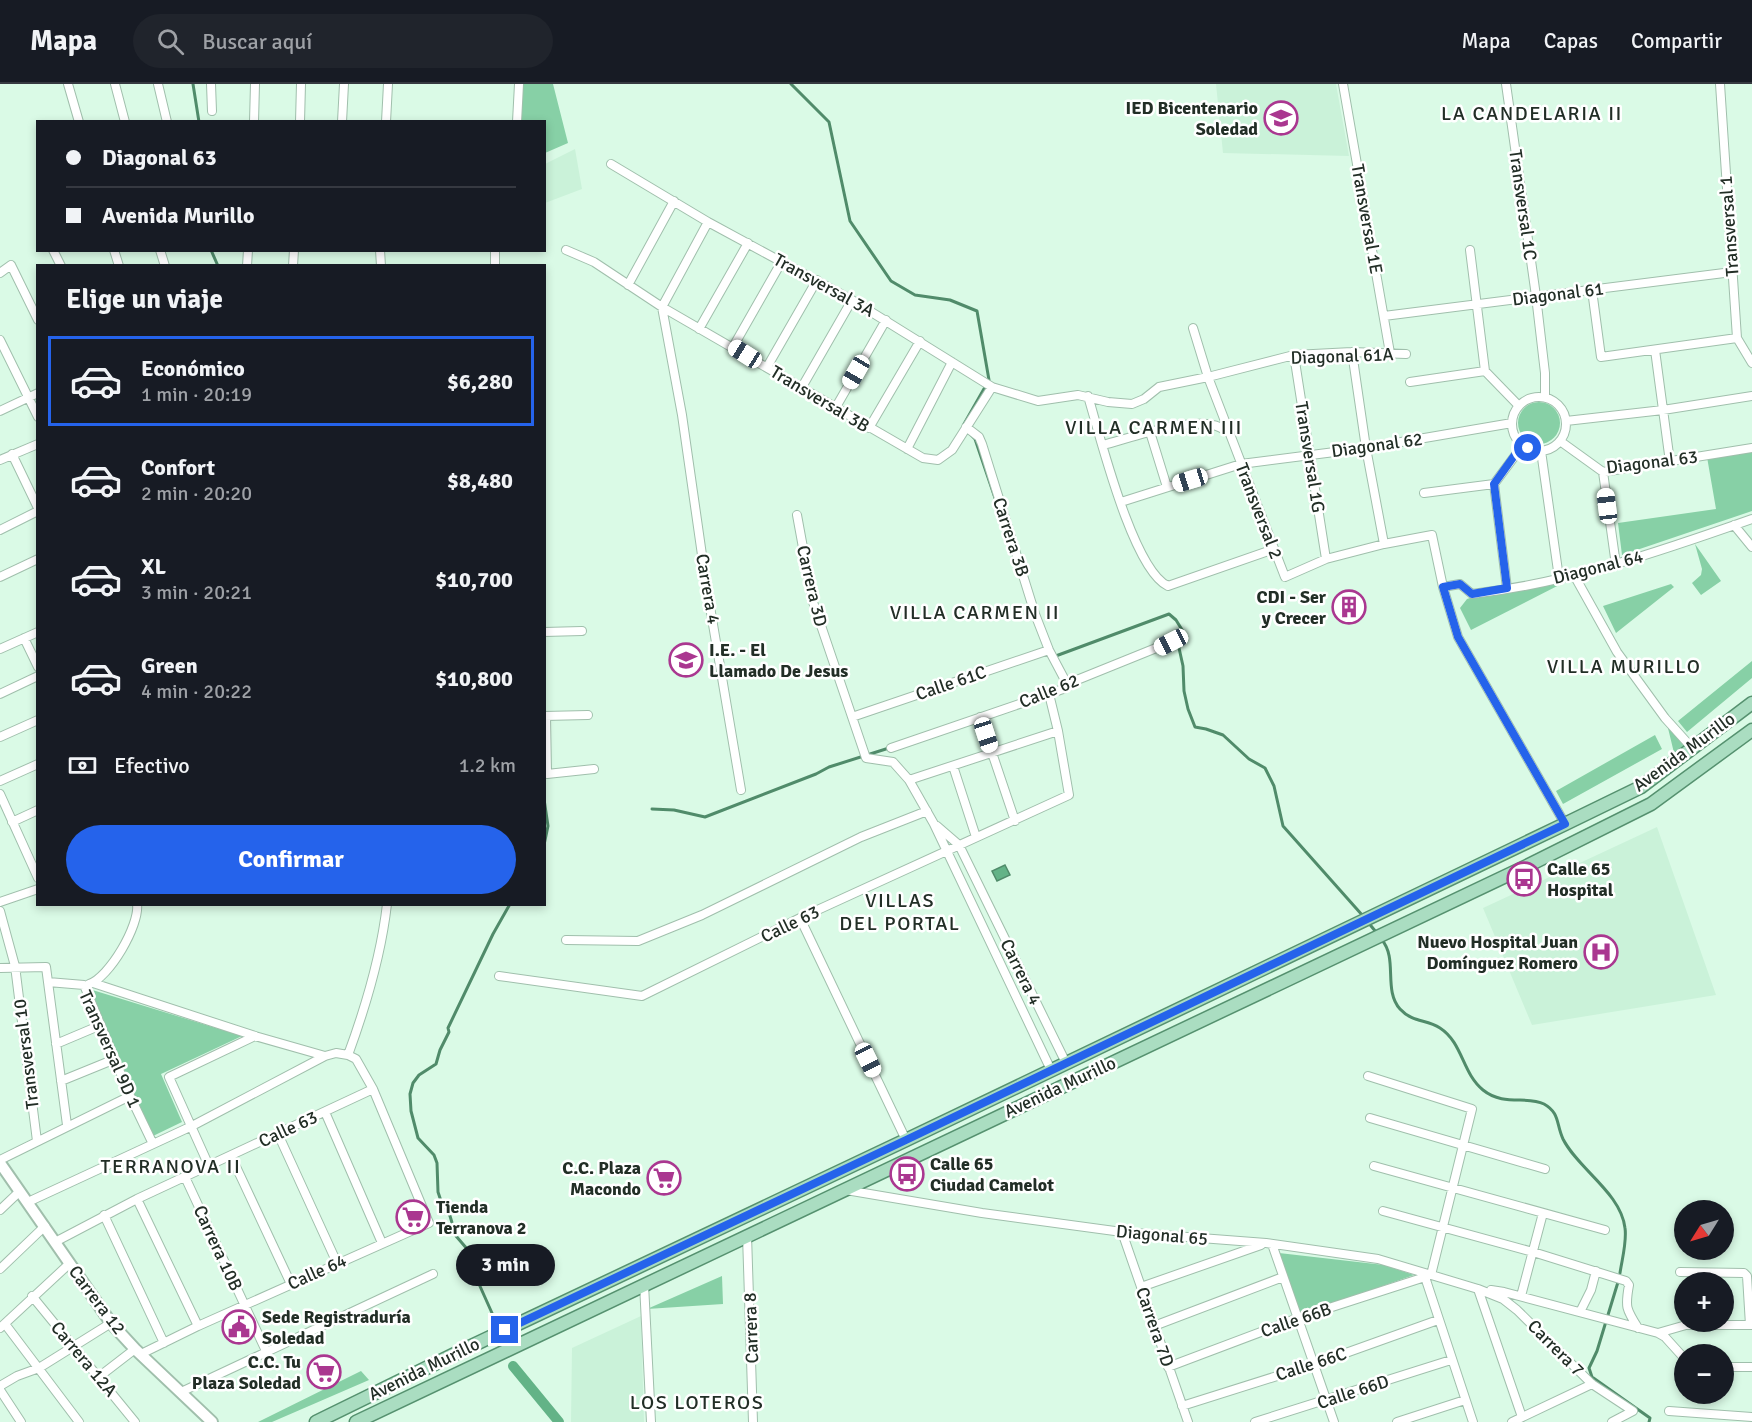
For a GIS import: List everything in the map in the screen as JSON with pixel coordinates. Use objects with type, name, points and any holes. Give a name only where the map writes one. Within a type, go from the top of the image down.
[{"type":"main road","name":"Avenida Murillo","points":[[316,1422],[1641,786],[1752,703]]},
{"type":"main road","name":"Avenida Murillo","points":[[356,1422],[1527,866],[1651,804],[1752,730]]},
{"type":"main road","name":"Carrera 12","points":[[0,1161],[111,1323],[212,1422]]},
{"type":"street","points":[[68,84],[78,120]]},
{"type":"street","points":[[115,84],[124,120]]},
{"type":"street","points":[[158,84],[167,120]]},
{"type":"street","points":[[211,84],[212,111]]},
{"type":"street","points":[[254,120],[255,84]]},
{"type":"street","points":[[300,120],[301,84]]},
{"type":"street","points":[[342,120],[344,84]]},
{"type":"street","points":[[386,120],[388,84]]},
{"type":"street","points":[[517,120],[519,84]]},
{"type":"street","name":"Transversal 1E","points":[[1343,84],[1390,353]]},
{"type":"street","name":"Transversal 1C","points":[[1506,84],[1536,297],[1545,373],[1545,397]]},
{"type":"street","name":"Transversal 1","points":[[1720,84],[1737,338],[1752,363]]},
{"type":"street","name":"Transversal 3A","points":[[611,164],[708,222],[852,300],[992,387],[1038,401]]},
{"type":"street","points":[[628,285],[674,201]]},
{"type":"street","points":[[662,307],[708,222]]},
{"type":"street","points":[[699,329],[748,243]]},
{"type":"street","name":"Transversal 3B","points":[[566,250],[594,262],[662,307],[922,458],[938,460],[952,450],[966,427]]},
{"type":"street","points":[[1470,250],[1485,371],[1519,406]]},
{"type":"street","points":[[733,347],[782,261]]},
{"type":"street","points":[[0,273],[11,265],[36,316]]},
{"type":"street","name":"Diagonal 61","points":[[1384,316],[1732,272]]},
{"type":"street","points":[[767,367],[817,280]]},
{"type":"street","points":[[1592,290],[1601,357],[1737,338]]},
{"type":"street","points":[[801,387],[852,300]]},
{"type":"street","name":"Carrera 4","points":[[662,307],[682,415],[741,790]]},
{"type":"street","points":[[836,406],[886,320]]},
{"type":"street","name":"Transversal 2","points":[[1193,328],[1208,377],[1285,577],[1326,559]]},
{"type":"street","points":[[0,340],[36,413]]},
{"type":"street","points":[[869,428],[920,341]]},
{"type":"street","points":[[1655,350],[1670,462]]},
{"type":"street","points":[[1352,352],[1366,448],[1384,544]]},
{"type":"street","name":"Diagonal 61A","points":[[1038,401],[1067,396],[1088,396],[1108,402],[1132,404],[1144,399],[1159,387],[1208,377],[1294,354],[1352,352],[1406,354]]},
{"type":"street","name":"Transversal 1G","points":[[1294,354],[1326,559]]},
{"type":"street","points":[[907,449],[952,362]]},
{"type":"street","points":[[1410,382],[1485,371]]},
{"type":"street","points":[[966,427],[992,387]]},
{"type":"street","points":[[0,411],[36,394]]},
{"type":"street","points":[[1088,396],[1121,502],[1138,546],[1157,579],[1168,586],[1274,549]]},
{"type":"street","points":[[1566,422],[1752,396]]},
{"type":"street","points":[[1545,397],[1561,407],[1566,422],[1564,435],[1560,441],[1555,446],[1541,451],[1522,445],[1513,431],[1512,423],[1519,406],[1527,399],[1545,397]]},
{"type":"street","name":"Diagonal 62","points":[[1121,502],[1242,464],[1366,448],[1512,423]]},
{"type":"street","points":[[1103,445],[1150,432],[1198,424],[1213,425],[1230,433]]},
{"type":"street","name":"Carrera 3B","points":[[966,427],[979,437],[982,444],[1035,614],[1049,650],[1067,684]]},
{"type":"street","points":[[1150,432],[1167,487]]},
{"type":"street","name":"Diagonal 63","points":[[1560,441],[1603,472],[1752,448]]},
{"type":"street","points":[[0,460],[36,445]]},
{"type":"street","points":[[1507,588],[1494,484],[1522,445]]},
{"type":"street","points":[[1541,451],[1559,578]]},
{"type":"street","points":[[12,454],[36,506]]},
{"type":"street","points":[[1603,472],[1616,565]]},
{"type":"street","points":[[1424,493],[1494,484]]},
{"type":"street","points":[[0,529],[36,511]]},
{"type":"street","name":"Carrera 3D","points":[[797,515],[813,602],[865,755]]},
{"type":"street","name":"Diagonal 64","points":[[1443,587],[1460,584],[1472,594],[1574,575],[1616,565],[1752,519]]},
{"type":"street","points":[[1734,525],[1752,547]]},
{"type":"street","points":[[1326,559],[1384,544],[1432,535],[1443,587],[1458,637],[1565,824]]},
{"type":"street","points":[[0,577],[36,560]]},
{"type":"street","points":[[1574,575],[1617,652],[1665,718],[1693,749]]},
{"type":"street","points":[[546,632],[582,631]]},
{"type":"street","points":[[0,649],[36,633]]},
{"type":"street","points":[[24,638],[36,663]]},
{"type":"street","name":"Calle 62","points":[[891,748],[1065,688],[1067,684],[1171,642]]},
{"type":"street","name":"Calle 61C","points":[[852,717],[1049,650]]},
{"type":"street","points":[[0,694],[36,677]]},
{"type":"street","points":[[909,780],[1058,731],[1049,694]]},
{"type":"street","points":[[546,716],[588,715]]},
{"type":"street","points":[[980,717],[1014,821]]},
{"type":"street","points":[[0,737],[36,721]]},
{"type":"street","name":"Calle 63","points":[[499,976],[642,996],[800,918],[1069,795],[1058,731]]},
{"type":"street","points":[[546,745],[547,774],[594,770]]},
{"type":"street","name":"Carrera 4","points":[[865,755],[893,762],[909,780],[934,824],[1051,1070]]},
{"type":"street","points":[[0,781],[36,765]]},
{"type":"street","points":[[953,766],[976,837]]},
{"type":"street","points":[[0,794],[36,874]]},
{"type":"street","points":[[12,822],[36,811]]},
{"type":"street","points":[[566,940],[638,941],[702,915],[861,837],[927,811]]},
{"type":"street","name":"Carrera 4","points":[[934,824],[959,845],[1066,1063]]},
{"type":"street","points":[[0,902],[36,890]]},
{"type":"street","points":[[88,984],[110,967],[125,942],[138,912],[137,906]]},
{"type":"street","points":[[348,1055],[364,1011],[383,940],[387,906]]},
{"type":"street","name":"Transversal 10","points":[[0,910],[15,966],[37,1141]]},
{"type":"street","points":[[800,918],[906,1140]]},
{"type":"street","points":[[0,968],[46,967],[67,1125]]},
{"type":"street","name":"Transversal 9D 1","points":[[48,982],[88,984],[101,1025],[153,1144]]},
{"type":"street","points":[[88,984],[325,1056]]},
{"type":"street","points":[[1024,1014],[1039,1008]]},
{"type":"street","points":[[56,1044],[101,1025]]},
{"type":"street","points":[[209,1166],[169,1077],[255,1036]]},
{"type":"street","points":[[28,1202],[192,1126],[325,1056],[336,1053],[356,1059],[373,1089]]},
{"type":"street","points":[[61,1081],[115,1059]]},
{"type":"street","points":[[1368,1076],[1472,1109],[1443,1228],[1427,1275],[1438,1320],[1473,1422]]},
{"type":"street","name":"Calle 63","points":[[55,1242],[137,1199],[373,1089]]},
{"type":"street","name":"Calle 64","points":[[99,1376],[138,1351],[164,1343],[429,1223],[373,1089]]},
{"type":"street","points":[[0,1161],[130,1095]]},
{"type":"street","points":[[325,1112],[382,1243]]},
{"type":"street","points":[[1370,1118],[1545,1169]]},
{"type":"street","points":[[278,1134],[337,1263]]},
{"type":"street","points":[[231,1156],[291,1284]]},
{"type":"street","points":[[1374,1166],[1605,1230]]},
{"type":"street","name":"Carrera 10B","points":[[185,1177],[266,1351]]},
{"type":"street","name":"Diagonal 65","points":[[845,1190],[982,1213],[1122,1232],[1269,1244],[1378,1260],[1478,1289]]},
{"type":"street","points":[[0,1210],[20,1191]]},
{"type":"street","points":[[137,1199],[198,1326]]},
{"type":"street","points":[[1383,1211],[1533,1252],[1626,1281],[1629,1285],[1624,1324]]},
{"type":"street","points":[[1521,1296],[1543,1213]]},
{"type":"street","points":[[105,1215],[164,1343]]},
{"type":"street","points":[[0,1269],[45,1226]]},
{"type":"street","name":"Carrera 7D","points":[[1122,1232],[1188,1422]]},
{"type":"street","name":"Carrera 8","points":[[747,1235],[753,1422]]},
{"type":"street","points":[[1140,1287],[1269,1244],[1284,1277],[1334,1422]]},
{"type":"street","points":[[69,1264],[2,1326],[39,1368],[79,1422]]},
{"type":"street","points":[[1580,1312],[1591,1290],[1596,1271]]},
{"type":"street","points":[[1658,1333],[1686,1325],[1751,1325],[1747,1276],[1744,1273],[1734,1273]]},
{"type":"street","points":[[181,1392],[433,1274]]},
{"type":"street","name":"Calle 66B","points":[[1168,1367],[1298,1318],[1427,1275]]},
{"type":"street","points":[[1154,1326],[1284,1277]]},
{"type":"street","points":[[644,1284],[651,1422]]},
{"type":"street","points":[[1522,1417],[1478,1289],[1521,1296],[1658,1333],[1674,1347]]},
{"type":"street","name":"Carrera 7","points":[[1478,1289],[1503,1299],[1517,1310],[1592,1384],[1633,1411],[1612,1422]]},
{"type":"street","name":"Carrera 12A","points":[[32,1296],[135,1422]]},
{"type":"street","points":[[1626,1311],[1638,1328]]},
{"type":"street","name":"Calle 66C","points":[[1182,1406],[1315,1364],[1438,1320]]},
{"type":"street","points":[[21,1422],[0,1388],[17,1376],[39,1368],[111,1323]]},
{"type":"street","name":"Calle 66D","points":[[1255,1422],[1451,1360]]},
{"type":"street","points":[[1734,1367],[1752,1367]]},
{"type":"street","points":[[1512,1422],[1592,1384]]},
{"type":"street","points":[[1397,1422],[1465,1400]]},
{"type":"street","points":[[1669,1411],[1752,1417]]},
{"type":"shaded area","points":[[521,84],[553,84],[568,143],[546,153],[546,120],[519,120]]},
{"type":"shaded area","name":"IED Bicentenario Soledad","points":[[1216,84],[1336,84],[1349,156],[1223,153]]},
{"type":"shaded area","points":[[575,149],[582,189],[546,203],[546,164]]},
{"type":"shaded area","points":[[1539,402],[1547,403],[1554,408],[1559,415],[1559,431],[1554,438],[1547,443],[1539,444],[1531,443],[1524,438],[1519,431],[1518,423],[1519,415],[1524,408],[1531,403]]},
{"type":"shaded area","points":[[1752,450],[1752,511],[1622,555],[1618,523],[1716,509],[1707,457]]},
{"type":"shaded area","points":[[1695,544],[1721,581],[1701,595],[1692,583],[1701,575],[1702,569]]},
{"type":"shaded area","points":[[1567,581],[1471,630],[1460,608],[1467,599],[1473,597]]},
{"type":"shaded area","points":[[1671,584],[1674,587],[1616,633],[1603,606]]},
{"type":"shaded area","name":"I.E. - El Llamado De Jesus","points":[[697,651],[699,666],[676,669],[674,654]]},
{"type":"shaded area","points":[[1752,661],[1752,678],[1687,732],[1678,721]]},
{"type":"shaded area","points":[[1667,724],[1687,749],[1675,757]]},
{"type":"shaded area","points":[[1655,735],[1662,749],[1563,804],[1556,791]]},
{"type":"shaded area","name":"Nuevo Hospital Juan Domínguez Romero","points":[[1657,827],[1716,995],[1532,1025],[1483,908]]},
{"type":"shaded area","points":[[1005,865],[1010,875],[997,881],[992,871]]},
{"type":"shaded area","points":[[86,988],[242,1036],[161,1074],[182,1122],[153,1136]]},
{"type":"shaded area","points":[[1279,1253],[1384,1265],[1414,1275],[1300,1315]]},
{"type":"shaded area","points":[[722,1276],[723,1304],[647,1309]]},
{"type":"shaded area","points":[[641,1316],[644,1422],[571,1422],[572,1348]]},
{"type":"shaded area","points":[[361,1371],[369,1380],[272,1422],[258,1422]]},
{"type":"waterway","points":[[193,84],[199,120]]},
{"type":"waterway","points":[[791,84],[829,122],[850,221],[891,281],[915,295],[950,300],[977,311],[989,380],[964,424]]},
{"type":"waterway","points":[[212,252],[217,264]]},
{"type":"waterway","points":[[971,435],[975,439],[995,498]]},
{"type":"waterway","points":[[1053,657],[1169,614],[1184,633],[1179,648],[1183,666],[1184,691],[1195,727],[1223,735],[1249,759],[1265,768],[1274,786],[1283,826],[1363,916]]},
{"type":"waterway","points":[[652,809],[674,810],[705,817],[829,767],[889,748]]},
{"type":"waterway","points":[[546,812],[548,826],[546,836]]},
{"type":"waterway","points":[[496,1322],[479,1284],[474,1257],[456,1236],[450,1216],[441,1201],[438,1192],[437,1163],[434,1155],[418,1138],[411,1111],[410,1094],[413,1083],[419,1075],[436,1064],[449,1032],[448,1028],[509,906]]},
{"type":"waterway","points":[[1367,921],[1376,932]]},
{"type":"waterway","points":[[1382,940],[1389,956],[1392,993],[1400,1009],[1410,1017],[1435,1025],[1448,1034],[1471,1075],[1483,1090],[1507,1100],[1530,1100],[1544,1104],[1553,1111],[1563,1139],[1570,1150],[1608,1192],[1622,1215],[1625,1239],[1620,1273]]},
{"type":"waterway","points":[[1618,1282],[1597,1351],[1589,1368],[1592,1377],[1650,1418],[1649,1422]]},
{"type":"waterway","points":[[513,1366],[559,1422]]},
{"type":"place","name":"IED Bicentenario Soledad","points":[[1281,118]]},
{"type":"place","name":"CDI - Ser y Crecer","points":[[1349,607]]},
{"type":"place","name":"I.E. - El Llamado De Jesus","points":[[686,660]]},
{"type":"place","name":"Calle 65 Hospital","points":[[1524,879]]},
{"type":"place","name":"Nuevo Hospital Juan Domínguez Romero","points":[[1601,952]]},
{"type":"place","name":"Calle 65 Ciudad Camelot","points":[[907,1174]]},
{"type":"place","name":"C.C. Plaza Macondo","points":[[664,1178]]},
{"type":"place","name":"Tienda Terranova 2","points":[[413,1217]]},
{"type":"place","name":"Sede Registraduría Soledad","points":[[239,1327]]},
{"type":"place","name":"C.C. Tu Plaza Soledad","points":[[324,1372]]},
{"type":"district","name":"LA CANDELARIA II","points":[[1532,113]]},
{"type":"district","name":"VILLA CARMEN III","points":[[1154,427]]},
{"type":"district","name":"VILLA CARMEN II","points":[[975,612]]},
{"type":"district","name":"VILLA MURILLO","points":[[1624,666]]},
{"type":"district","name":"VILLAS DEL PORTAL","points":[[900,912]]},
{"type":"district","name":"TERRANOVA II","points":[[171,1166]]},
{"type":"district","name":"LOS LOTEROS","points":[[697,1402]]},
{"type":"route","points":[[505,1330],[1565,824],[1458,637],[1443,587],[1460,584],[1472,594],[1507,588],[1494,484],[1522,445],[1528,448]]}]
